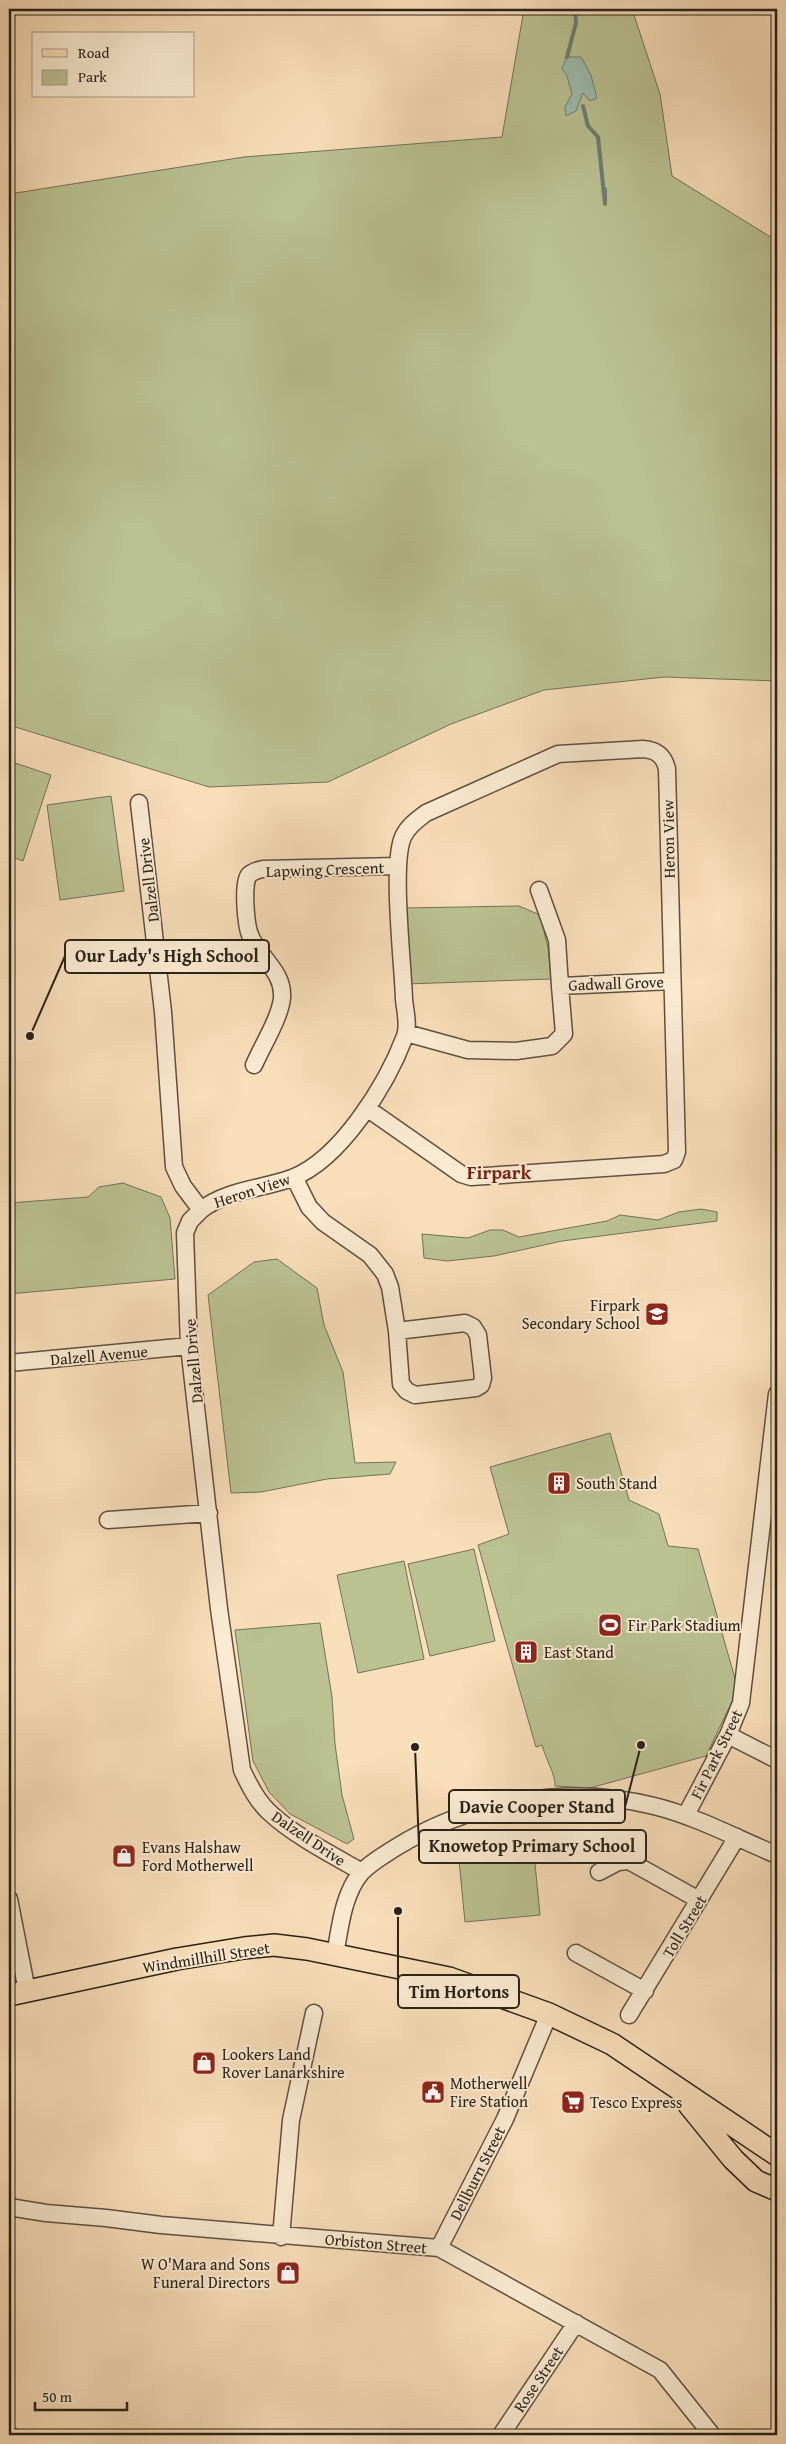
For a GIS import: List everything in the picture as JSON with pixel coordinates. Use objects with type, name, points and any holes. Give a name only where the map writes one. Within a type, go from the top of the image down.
[{"type":"main road","name":"Windmillhill Street","points":[[18,1993],[177,1959],[244,1948],[274,1946],[335,1955],[449,1978],[549,2014],[612,2044],[777,2155]]},
{"type":"main road","name":"Windmillhill Street","points":[[676,2088],[732,2159],[756,2181],[777,2190]]},
{"type":"street","name":"Heron View","points":[[200,1210],[225,1196],[294,1177],[329,1154],[368,1109],[387,1077],[406,1033],[398,866],[402,838],[414,821],[426,813],[558,754],[595,750],[652,750],[665,760],[667,770],[677,1152],[674,1160],[664,1164],[471,1178],[461,1174],[368,1109]]},
{"type":"street","name":"Dalzell Drive","points":[[139,803],[163,1012],[174,1167],[183,1186],[200,1210],[190,1221],[185,1233],[189,1346],[219,1610],[242,1770],[253,1792],[269,1812],[289,1827],[362,1872]]},
{"type":"street","name":"Lapwing Crescent","points":[[254,1065],[282,998],[279,977],[254,944],[247,926],[246,883],[249,876],[254,871],[263,870],[398,866]]},
{"type":"street","name":"Gadwall Grove","points":[[406,1033],[468,1050],[516,1051],[552,1046],[564,1034],[557,940],[539,890]]},
{"type":"street","name":"Gadwall Grove","points":[[560,986],[672,981]]},
{"type":"street","points":[[294,1177],[309,1207],[323,1222],[370,1255],[385,1274],[390,1287],[397,1331],[401,1384],[407,1391],[415,1394],[476,1388],[481,1385],[483,1378],[478,1335],[473,1327],[465,1323],[397,1331]]},
{"type":"street","name":"Dalzell Avenue","points":[[9,1363],[189,1346]]},
{"type":"street","name":"Fir Park Street","points":[[686,1815],[740,1708],[745,1684],[777,1394]]},
{"type":"street","points":[[108,1520],[209,1513]]},
{"type":"street","points":[[728,1735],[777,1760]]},
{"type":"street","points":[[335,1955],[347,1900],[362,1872],[389,1852],[426,1830],[475,1813],[522,1802],[571,1796],[600,1797],[646,1804],[686,1815],[777,1855]]},
{"type":"street","name":"Toll Street","points":[[629,2016],[737,1836]]},
{"type":"street","points":[[599,1872],[618,1862],[629,1861],[699,1900]]},
{"type":"street","points":[[9,1899],[18,1993]]},
{"type":"street","points":[[576,1952],[645,1991]]},
{"type":"street","points":[[281,2237],[291,2120],[314,2013]]},
{"type":"street","name":"Dellburn Street","points":[[439,2248],[505,2119],[549,2014]]},
{"type":"street","name":"Orbiston Street","points":[[9,2207],[161,2226],[439,2248],[660,2370],[712,2435]]},
{"type":"street","name":"Rose Street","points":[[500,2435],[576,2323]]},
{"type":"green space","points":[[524,9],[632,9],[660,94],[672,176],[777,241],[777,681],[664,677],[544,690],[451,724],[328,782],[209,787],[9,725],[9,194],[244,157],[502,137]]},
{"type":"green space","points":[[9,761],[51,775],[23,861],[9,856]]},
{"type":"green space","points":[[111,796],[124,891],[60,900],[47,805]]},
{"type":"green space","points":[[519,906],[540,915],[548,948],[551,979],[406,984],[403,908]]},
{"type":"green space","points":[[123,1183],[161,1197],[170,1218],[175,1279],[9,1294],[9,1203],[88,1197],[99,1187]]},
{"type":"green space","points":[[701,1209],[717,1212],[717,1221],[562,1241],[494,1256],[447,1261],[424,1258],[422,1234],[468,1238],[490,1230],[503,1230],[519,1237],[607,1221],[620,1215],[658,1220],[679,1212]]},
{"type":"green space","points":[[277,1259],[317,1288],[324,1325],[343,1372],[355,1463],[396,1462],[390,1474],[327,1479],[261,1492],[231,1493],[208,1295],[254,1262]]},
{"type":"green space","name":"Fir Park Stadium","points":[[610,1433],[629,1500],[659,1514],[668,1546],[698,1549],[738,1689],[706,1756],[590,1788],[555,1786],[554,1777],[542,1745],[536,1747],[478,1545],[509,1534],[490,1467]]},
{"type":"green space","points":[[474,1549],[495,1641],[430,1656],[408,1564]]},
{"type":"green space","points":[[404,1561],[424,1659],[358,1673],[337,1575]]},
{"type":"green space","points":[[320,1623],[332,1697],[335,1744],[342,1795],[354,1839],[347,1844],[290,1814],[269,1792],[253,1761],[235,1630]]},
{"type":"green space","points":[[533,1843],[540,1915],[465,1922],[458,1850]]},
{"type":"shaded area","points":[[567,57],[581,57],[591,75],[597,98],[590,101],[583,93],[576,111],[566,116],[565,107],[572,94],[567,76],[562,68]]},
{"type":"waterway","points":[[567,57],[576,23],[575,9]]},
{"type":"waterway","points":[[583,106],[588,126],[598,137],[605,204],[605,189]]},
{"type":"railway","points":[[9,2427],[26,2435]]},
{"type":"place","name":"Our Lady's High School","points":[[30,1036]]},
{"type":"place","name":"Firpark Secondary School","points":[[657,1314]]},
{"type":"place","name":"South Stand","points":[[559,1483]]},
{"type":"place","name":"Fir Park Stadium","points":[[610,1625]]},
{"type":"place","name":"East Stand","points":[[526,1652]]},
{"type":"place","name":"Davie Cooper Stand","points":[[641,1745]]},
{"type":"place","name":"Knowetop Primary School","points":[[415,1747]]},
{"type":"place","name":"Evans Halshaw Ford Motherwell","points":[[124,1856]]},
{"type":"place","name":"Tim Hortons","points":[[398,1911]]},
{"type":"place","name":"Lookers Land Rover Lanarkshire","points":[[204,2063]]},
{"type":"place","name":"Motherwell Fire Station","points":[[433,2092]]},
{"type":"place","name":"Tesco Express","points":[[573,2102]]},
{"type":"place","name":"W O'Mara and Sons Funeral Directors","points":[[288,2273]]},
{"type":"district","name":"Firpark","points":[[499,1172]]}]
